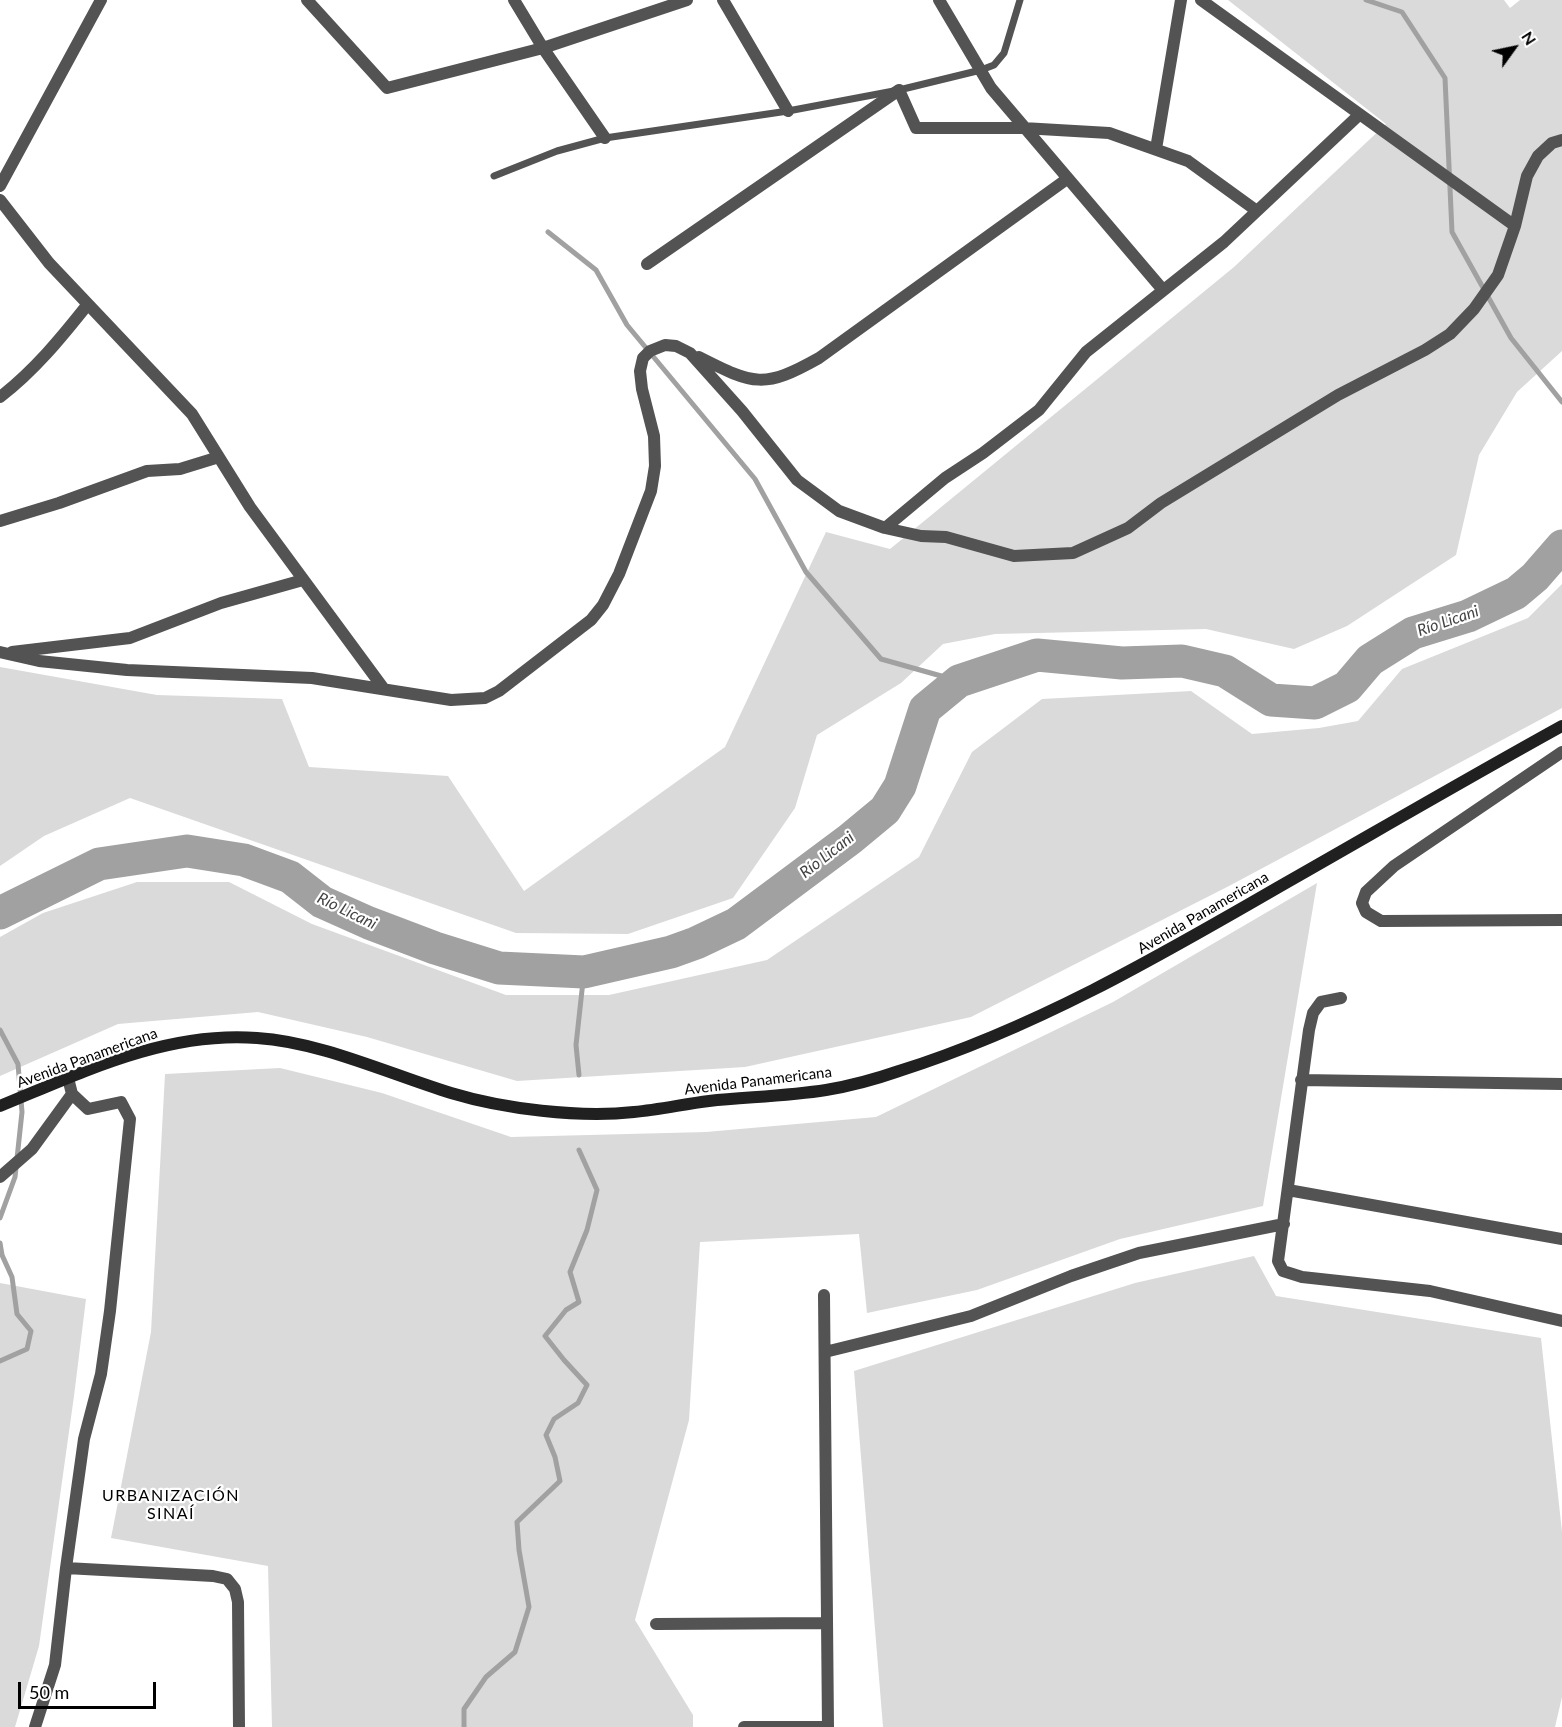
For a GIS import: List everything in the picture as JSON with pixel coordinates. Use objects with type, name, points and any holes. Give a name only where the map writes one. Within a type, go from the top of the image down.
[{"type":"main road","name":"Avenida Panamericana","points":[[1,1106],[143,1051],[182,1041],[217,1038],[258,1038],[302,1046],[454,1094],[507,1106],[578,1113],[632,1113],[706,1102],[827,1090],[897,1072],[954,1052],[1023,1023],[1155,958],[1562,726]]},
{"type":"street","points":[[0,186],[101,0]]},
{"type":"street","points":[[307,0],[387,88],[543,48],[687,0]]},
{"type":"street","points":[[513,0],[605,138]]},
{"type":"street","points":[[723,0],[788,111]]},
{"type":"street","points":[[939,0],[991,88],[1066,179],[1163,290]]},
{"type":"street","points":[[1155,149],[1181,0]]},
{"type":"street","points":[[1201,0],[1515,226]]},
{"type":"street","points":[[647,264],[899,90],[916,128],[1023,128],[1109,132],[1188,161],[1257,211]]},
{"type":"street","points":[[885,528],[945,478],[1040,410],[1086,352],[1224,242],[1359,115]]},
{"type":"street","points":[[690,353],[742,411],[797,480],[817,497],[839,511],[885,528],[921,536],[946,537],[1014,556],[1073,554],[1128,528],[1161,503],[1338,395],[1425,350],[1450,334],[1474,309],[1498,275],[1515,226],[1527,176],[1538,156],[1552,143],[1562,140]]},
{"type":"street","points":[[1,652],[39,661],[127,670],[312,678],[452,700],[484,698],[499,691],[591,620],[603,605],[619,574],[651,491],[656,466],[654,436],[642,389],[640,371],[643,358],[650,351],[665,345],[676,346],[725,370],[762,381],[796,371],[819,358],[1066,179]]},
{"type":"street","points":[[0,200],[49,263],[192,414],[250,507],[384,689]]},
{"type":"street","points":[[0,397],[20,381],[52,348],[88,304]]},
{"type":"street","points":[[0,521],[59,503],[147,471],[180,469],[219,457]]},
{"type":"street","points":[[1,652],[130,638],[221,603],[303,580]]},
{"type":"street","points":[[1562,752],[1394,866],[1366,892],[1362,903],[1366,912],[1381,921],[1562,920]]},
{"type":"street","points":[[1341,998],[1321,1002],[1313,1013],[1301,1080],[1278,1260],[1283,1271],[1302,1277],[1430,1292],[1562,1321]]},
{"type":"street","points":[[35,1727],[55,1665],[84,1439],[101,1374],[110,1311],[130,1119],[121,1102],[88,1109],[72,1094],[64,1080]]},
{"type":"street","points":[[1301,1080],[1562,1084]]},
{"type":"street","points":[[0,1177],[32,1149],[72,1094]]},
{"type":"street","points":[[1288,1190],[1562,1239]]},
{"type":"street","points":[[825,1352],[971,1316],[1071,1276],[1139,1253],[1284,1224]]},
{"type":"street","points":[[744,1727],[828,1727],[824,1295]]},
{"type":"street","points":[[66,1568],[213,1576],[227,1579],[235,1589],[238,1602],[239,1727]]},
{"type":"street","points":[[656,1624],[827,1623]]},
{"type":"lane","points":[[494,176],[557,151],[605,138],[788,111],[899,90],[981,70],[994,65],[1004,53],[1020,0]]},
{"type":"shaded area","points":[[1228,0],[1504,0],[1510,8],[1520,0],[1562,0],[1562,351],[1517,392],[1479,455],[1456,555],[1347,626],[1294,649],[1206,629],[995,634],[943,644],[901,683],[817,735],[795,808],[733,898],[628,934],[516,933],[130,798],[44,836],[0,866],[0,667],[157,695],[282,699],[309,767],[448,776],[524,891],[725,747],[826,532],[890,549],[1234,267],[1386,124]]},
{"type":"shaded area","points":[[1562,584],[1562,708],[1229,886],[971,1017],[745,1067],[517,1081],[367,1037],[258,1012],[118,1024],[0,1076],[0,937],[43,913],[137,882],[229,882],[312,924],[506,995],[609,995],[767,960],[919,857],[972,752],[1042,699],[1191,691],[1252,734],[1319,728],[1358,721],[1402,669],[1528,618]]},
{"type":"shaded area","points":[[1317,883],[1263,1206],[1120,1239],[977,1290],[867,1313],[859,1234],[700,1242],[689,1420],[635,1620],[693,1715],[693,1727],[272,1727],[268,1566],[111,1538],[151,1332],[165,1074],[280,1068],[382,1093],[511,1137],[706,1132],[876,1117],[1113,1002]]},
{"type":"shaded area","points":[[1254,1256],[1276,1296],[1541,1338],[1562,1532],[1562,1697],[1555,1727],[883,1727],[854,1371],[1135,1283]]},
{"type":"shaded area","points":[[0,1283],[86,1299],[39,1646],[15,1727],[0,1727]]},
{"type":"waterway","points":[[1366,0],[1402,12],[1445,78],[1452,232],[1511,338],[1562,402]]},
{"type":"waterway","points":[[548,232],[596,270],[627,325],[755,479],[806,572],[881,659],[959,681]]},
{"type":"waterway","name":"Río Licani","points":[[0,913],[99,864],[187,851],[244,860],[290,877],[322,902],[369,923],[435,948],[499,968],[584,972],[671,952],[736,924],[885,810],[900,786],[925,709],[959,681],[1037,655],[1122,663],[1182,661],[1225,671],[1271,700],[1315,703],[1347,687],[1370,660],[1413,633],[1468,616],[1516,593],[1535,577],[1562,546]]},
{"type":"waterway","points":[[579,1075],[576,1045],[584,972]]},
{"type":"waterway","points":[[0,1030],[18,1064],[22,1112],[15,1177],[0,1218]]},
{"type":"waterway","points":[[464,1727],[464,1709],[486,1677],[515,1652],[529,1607],[519,1550],[517,1522],[560,1481],[555,1457],[546,1435],[554,1419],[578,1403],[587,1385],[545,1336],[566,1310],[579,1302],[570,1272],[587,1230],[597,1190],[579,1150]]},
{"type":"waterway","points":[[0,1243],[2,1255],[12,1277],[17,1314],[31,1331],[27,1349],[0,1361]]},
{"type":"district","name":"URBANIZACIÓN SINAÍ","points":[[171,1505]]}]
